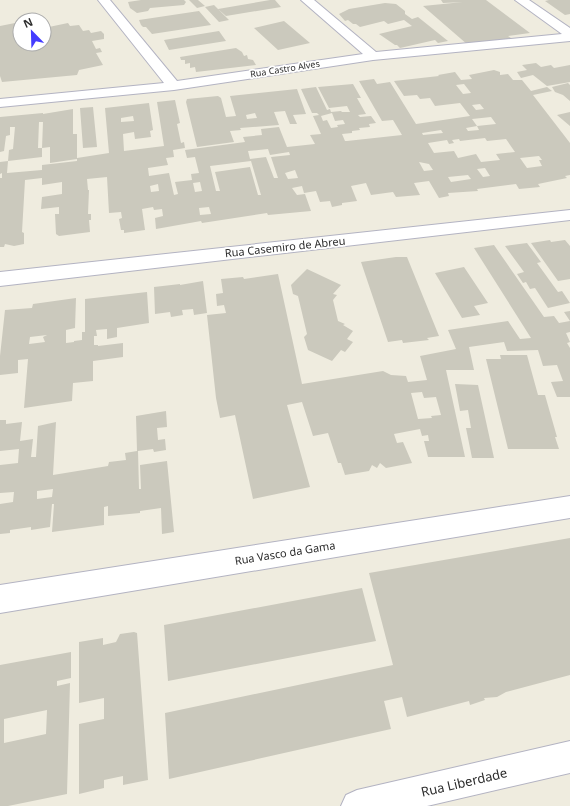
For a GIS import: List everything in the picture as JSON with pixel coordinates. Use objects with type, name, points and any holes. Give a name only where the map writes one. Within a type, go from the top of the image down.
[{"type":"street","points":[[104,0],[174,86]]},
{"type":"street","points":[[307,0],[373,56]]},
{"type":"street","points":[[521,0],[570,36]]},
{"type":"street","name":"Rua Castro Alves","points":[[0,104],[174,86],[373,56],[570,36]]},
{"type":"street","name":"Rua Casemiro de Abreu","points":[[0,279],[570,215]]},
{"type":"street","name":"Rua Vasco da Gama","points":[[0,599],[570,507]]},
{"type":"street","name":"Rua Liberdade","points":[[357,806],[570,757]]},
{"type":"building","points":[[141,0],[184,0],[186,2],[184,5],[150,8],[148,11],[137,13],[130,8],[128,2]]},
{"type":"building","points":[[189,0],[198,0],[205,6],[197,8]]},
{"type":"building","points":[[275,0],[281,7],[226,16],[218,9]]},
{"type":"building","points":[[441,0],[486,0],[530,33],[508,36],[514,40],[468,45],[423,6],[463,2],[443,3]]},
{"type":"building","points":[[570,0],[570,14],[565,15],[545,1]]},
{"type":"building","points":[[385,3],[396,4],[412,19],[418,17],[448,41],[438,43],[435,40],[400,48],[379,34],[412,26],[404,20],[388,24],[384,21],[360,27],[348,20],[345,21],[339,14],[349,9]]},
{"type":"building","points":[[214,5],[229,20],[219,22],[205,7]]},
{"type":"building","points":[[199,11],[211,25],[152,34],[146,27],[141,25],[139,20]]},
{"type":"building","points":[[284,21],[310,43],[278,50],[254,28]]},
{"type":"building","points":[[68,23],[70,26],[79,25],[83,31],[89,30],[91,33],[101,31],[104,34],[104,39],[92,41],[96,49],[100,48],[102,52],[96,53],[103,65],[79,70],[77,75],[2,82],[0,76],[0,26],[12,24],[12,52],[52,52],[52,26]]},
{"type":"building","points":[[219,31],[226,41],[169,50],[164,40]]},
{"type":"building","points":[[236,48],[242,52],[244,56],[247,55],[248,59],[253,60],[256,65],[196,72],[195,67],[190,68],[190,63],[185,64],[185,60],[181,60],[180,57]]},
{"type":"building","points":[[536,63],[541,67],[551,65],[554,68],[570,65],[570,82],[547,86],[533,75],[521,78],[517,72],[527,70],[522,65]]},
{"type":"building","points":[[494,70],[500,72],[500,75],[508,74],[513,80],[522,80],[531,91],[547,87],[552,91],[533,95],[570,143],[570,175],[565,176],[567,178],[538,184],[540,187],[519,189],[516,184],[477,189],[478,191],[448,193],[449,196],[439,198],[429,181],[414,183],[420,195],[396,197],[393,192],[371,195],[366,183],[351,186],[357,201],[342,203],[342,205],[332,207],[330,201],[320,202],[316,191],[304,193],[302,186],[292,188],[297,195],[305,194],[311,211],[268,215],[267,213],[202,223],[201,221],[156,229],[155,218],[163,216],[162,209],[154,210],[153,207],[142,209],[145,230],[124,233],[124,230],[121,230],[119,219],[122,218],[121,212],[109,213],[107,177],[87,179],[89,190],[88,214],[91,214],[91,220],[89,220],[90,232],[59,236],[56,234],[55,214],[59,214],[59,207],[41,209],[42,197],[62,194],[62,182],[42,185],[42,178],[25,180],[22,232],[24,233],[24,244],[14,246],[5,244],[4,247],[0,247],[0,178],[2,178],[2,173],[0,174],[0,162],[8,161],[9,150],[13,149],[15,127],[10,127],[10,135],[6,136],[4,151],[0,152],[0,117],[43,114],[73,109],[73,134],[77,134],[77,158],[109,153],[105,108],[149,103],[153,130],[150,131],[151,137],[135,139],[134,132],[123,134],[124,151],[164,146],[157,102],[175,100],[180,123],[177,124],[181,143],[184,142],[185,148],[173,150],[174,157],[166,158],[168,165],[148,168],[149,176],[169,173],[174,195],[178,194],[175,182],[192,180],[191,174],[199,173],[195,157],[187,158],[185,150],[245,142],[243,137],[262,135],[261,129],[279,127],[287,147],[315,144],[310,135],[321,134],[313,116],[319,115],[317,113],[312,113],[301,89],[316,87],[327,110],[330,109],[331,112],[350,112],[347,106],[329,108],[318,87],[353,84],[361,98],[357,98],[366,114],[358,115],[360,117],[371,116],[376,123],[369,124],[370,127],[359,128],[360,130],[352,131],[352,133],[342,134],[345,141],[347,141],[402,135],[393,120],[382,121],[359,81],[374,79],[377,84],[390,82],[416,124],[470,116],[460,103],[435,106],[430,98],[420,99],[417,95],[404,96],[394,81],[439,76],[438,75],[455,72],[461,80],[472,79],[469,75]],"holes":[[[464,84],[471,93],[463,94],[456,85]],[[480,104],[484,109],[476,110],[472,105]],[[332,113],[335,121],[343,120],[345,124],[337,125],[338,127],[331,128],[327,120],[323,121],[321,116]],[[133,116],[134,121],[121,122],[121,118]],[[491,117],[496,124],[477,126],[472,119]],[[39,122],[43,122],[42,148],[38,148]],[[477,126],[479,130],[468,131],[466,128]],[[441,130],[443,133],[423,135],[422,133]],[[485,138],[487,141],[506,139],[515,152],[496,154],[500,160],[481,162],[476,154],[458,158],[454,151],[434,153],[428,143],[447,140],[449,144],[454,143],[452,140],[459,139],[460,141]],[[50,147],[50,163],[77,159],[77,161],[42,165],[42,170],[7,173],[8,161],[42,157],[42,148]],[[268,149],[270,155],[289,152],[290,155],[271,157],[278,178],[274,178],[266,157],[250,159],[248,151]],[[539,156],[542,160],[539,160],[542,166],[527,168],[520,158]],[[251,161],[261,195],[258,195],[250,167],[215,172],[220,191],[216,191],[210,166]],[[419,162],[429,164],[433,170],[424,171]],[[485,168],[490,176],[483,177],[477,169]],[[295,170],[298,178],[288,179],[285,173]],[[468,175],[471,179],[451,182],[448,177]],[[200,182],[202,191],[195,192],[193,183]],[[158,184],[159,191],[151,192],[150,186]],[[209,207],[211,214],[200,215],[199,208]]]},
{"type":"building","points":[[568,83],[570,85],[570,101],[563,95],[555,92],[552,87]]},
{"type":"building","points":[[297,89],[306,114],[293,115],[297,124],[290,124],[285,111],[274,112],[279,125],[240,128],[241,130],[230,131],[234,142],[197,147],[186,102],[187,99],[218,96],[221,98],[226,117],[236,116],[230,96]],"holes":[[[255,113],[257,118],[247,119],[246,115]]]},
{"type":"building","points":[[93,107],[97,147],[83,148],[80,108]]},
{"type":"building","points":[[570,112],[570,126],[557,115]]},
{"type":"building","points":[[550,240],[551,242],[565,240],[570,246],[570,279],[558,281],[531,243]]},
{"type":"building","points":[[527,243],[541,262],[537,263],[558,292],[562,291],[570,303],[548,308],[535,288],[530,289],[526,282],[523,283],[517,274],[524,272],[505,246]]},
{"type":"building","points":[[494,245],[544,317],[554,316],[559,323],[570,321],[570,332],[566,333],[570,342],[567,343],[570,348],[570,397],[557,397],[551,382],[563,381],[557,365],[543,366],[538,350],[507,351],[504,342],[469,347],[474,370],[446,370],[465,457],[428,457],[424,441],[429,441],[428,435],[422,436],[420,429],[394,434],[397,443],[403,442],[412,463],[386,468],[380,463],[377,468],[372,465],[369,471],[345,475],[341,463],[338,463],[328,433],[313,436],[302,402],[287,405],[310,487],[253,499],[235,415],[220,418],[216,398],[207,315],[226,313],[224,305],[217,306],[216,294],[223,293],[221,279],[243,277],[244,279],[278,274],[302,384],[383,371],[391,375],[406,376],[408,382],[427,380],[420,356],[456,349],[448,330],[508,321],[520,339],[531,338],[474,248]],"holes":[[[422,392],[424,398],[436,397],[441,415],[431,416],[432,418],[418,419],[411,393]]]},
{"type":"building","points":[[407,257],[439,336],[427,338],[429,340],[403,343],[402,340],[388,342],[361,262]]},
{"type":"building","points":[[464,267],[488,303],[474,306],[480,315],[462,318],[435,273]]},
{"type":"building","points":[[307,269],[341,285],[333,294],[337,295],[333,300],[338,321],[345,324],[343,325],[353,331],[347,339],[353,342],[345,352],[341,350],[332,361],[308,350],[304,337],[307,334],[298,296],[293,294],[291,285]]},
{"type":"building","points":[[203,281],[207,313],[194,315],[193,309],[182,310],[183,315],[171,317],[170,312],[155,314],[154,287]]},
{"type":"building","points":[[147,292],[149,323],[117,328],[117,337],[107,339],[107,329],[96,330],[97,336],[94,336],[94,345],[98,346],[123,343],[123,357],[93,361],[93,381],[73,383],[72,401],[24,408],[28,359],[18,360],[18,373],[0,375],[0,356],[5,310],[32,308],[33,304],[76,298],[75,328],[66,330],[66,343],[74,342],[82,340],[82,332],[85,332],[85,299]],"holes":[[[47,335],[43,337],[45,342],[29,344],[30,337]]]},
{"type":"building","points":[[570,311],[570,321],[564,312]]},
{"type":"building","points":[[500,355],[527,355],[538,395],[545,395],[559,449],[508,449],[486,359],[501,359]]},
{"type":"building","points":[[455,384],[478,385],[494,458],[472,458],[466,428],[471,428],[468,410],[460,411]]},
{"type":"building","points":[[166,411],[167,427],[157,428],[158,440],[165,439],[166,450],[154,452],[153,449],[138,451],[139,489],[141,489],[140,465],[167,461],[174,532],[162,534],[161,508],[140,511],[140,513],[108,516],[108,506],[104,507],[104,525],[52,532],[54,504],[52,504],[50,527],[31,530],[31,527],[10,530],[10,533],[0,534],[0,504],[13,502],[14,492],[0,493],[0,465],[18,463],[19,449],[0,451],[0,420],[6,420],[6,424],[22,422],[20,441],[33,439],[31,457],[36,457],[38,426],[56,422],[53,475],[108,466],[109,462],[126,460],[125,453],[137,451],[136,416]],"holes":[[[53,489],[52,497],[37,499],[37,491]]]},
{"type":"building","points":[[570,538],[570,675],[506,692],[497,697],[484,698],[485,700],[470,705],[469,701],[407,717],[402,697],[384,701],[391,729],[169,779],[165,713],[393,665],[369,573]]},
{"type":"building","points":[[362,588],[376,641],[168,681],[164,625]]},
{"type":"building","points":[[137,633],[148,780],[123,785],[123,776],[104,780],[104,788],[79,794],[79,724],[104,719],[104,698],[79,703],[79,642],[103,638],[103,645],[116,642],[120,634]]},
{"type":"building","points":[[71,652],[71,678],[57,681],[57,686],[70,683],[67,794],[8,806],[0,806],[0,665]],"holes":[[[47,710],[46,734],[4,743],[4,719]]]}]
